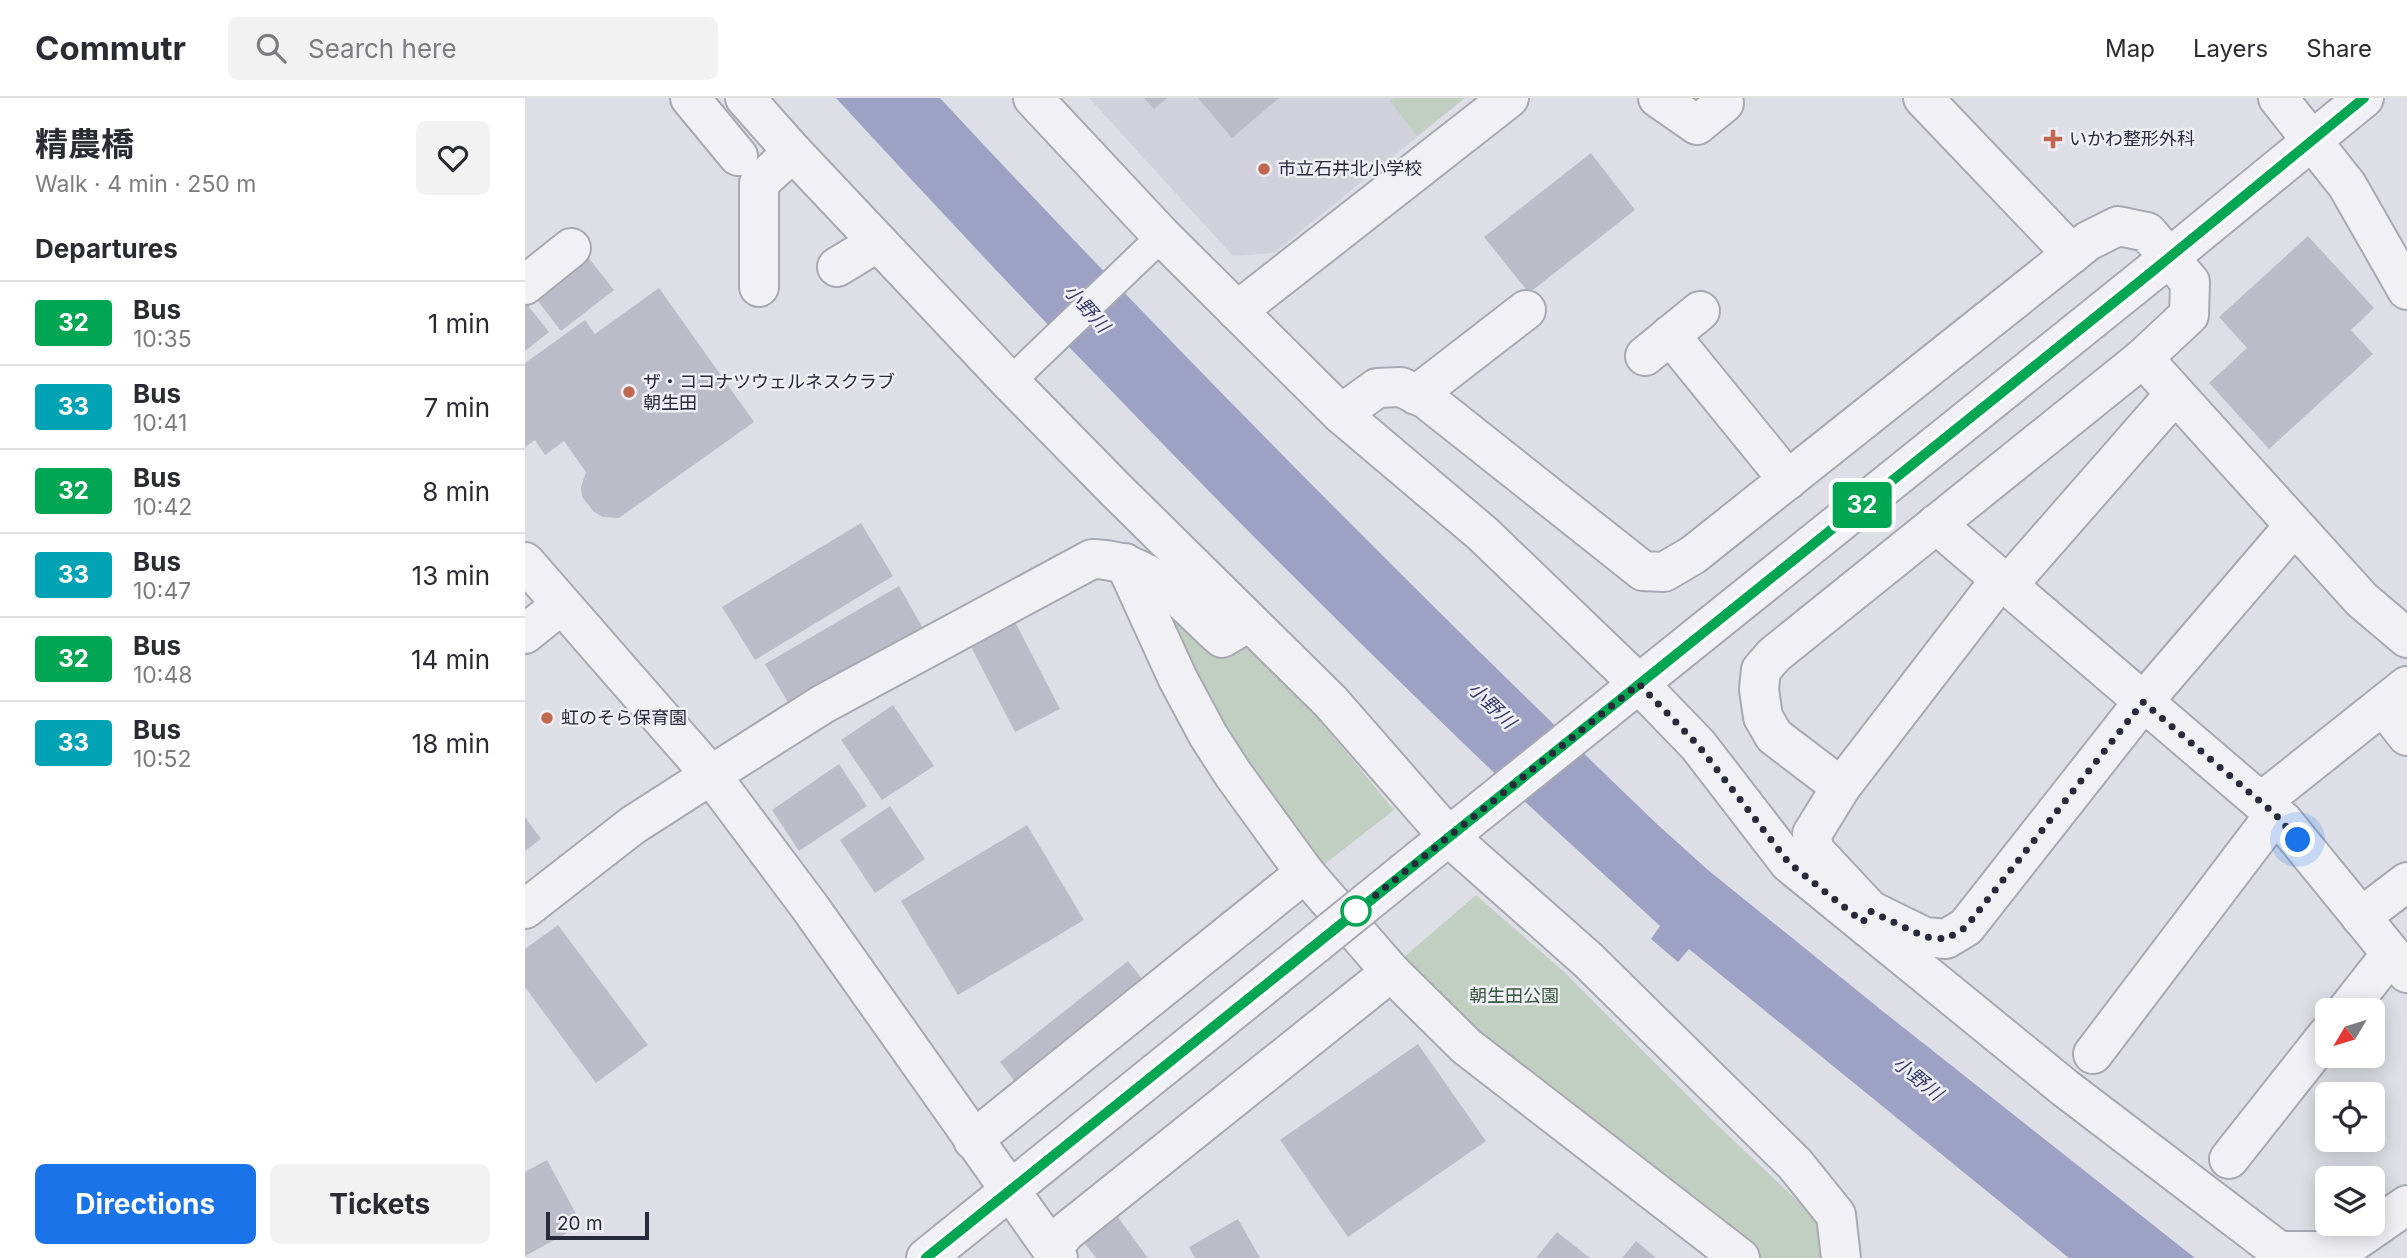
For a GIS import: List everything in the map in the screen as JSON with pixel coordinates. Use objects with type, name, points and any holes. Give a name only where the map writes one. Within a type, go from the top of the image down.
[{"type":"street","points":[[690,98],[738,156]]},
{"type":"street","points":[[745,98],[878,242],[1017,374],[1249,622],[1331,702],[1447,838],[1588,960],[1795,1164],[1836,1215],[1841,1258]]},
{"type":"street","points":[[1033,98],[1152,246],[1237,311],[1341,414],[1483,534],[1639,684],[1698,745],[1789,863],[1866,916],[2065,1088],[2283,1254],[2326,1251],[2354,1255],[2407,1205]]},
{"type":"street","points":[[1237,311],[1509,98]]},
{"type":"street","points":[[1658,98],[1697,125],[1724,103]]},
{"type":"street","points":[[1923,98],[2072,254]]},
{"type":"street","points":[[2278,98],[2347,185],[2407,290]]},
{"type":"street","points":[[926,1258],[2364,98]]},
{"type":"street","points":[[759,287],[759,183],[793,152]]},
{"type":"street","points":[[1341,414],[1377,388],[1401,387],[1426,399],[1643,571],[1664,572],[1693,555],[2088,241],[2118,226],[2147,232],[2190,282],[2189,315],[2143,358],[1774,655],[1761,670],[1759,689],[1763,717],[1774,736],[1841,787]]},
{"type":"street","points":[[837,267],[878,242]]},
{"type":"street","points":[[1017,374],[1152,246]]},
{"type":"street","points":[[525,285],[571,248]]},
{"type":"street","points":[[1416,395],[1526,310]]},
{"type":"street","points":[[1700,312],[1658,345],[1788,480]]},
{"type":"street","points":[[2143,358],[2362,600],[2407,638]]},
{"type":"street","points":[[2175,394],[2004,583],[1841,787],[1812,834],[1814,850],[1866,916],[1925,937],[1946,939],[1966,927],[2143,702],[2294,526]]},
{"type":"street","points":[[1936,524],[2268,808],[2399,964],[2361,998]]},
{"type":"street","points":[[525,909],[632,825],[823,704],[1093,559],[1108,559],[1142,569],[1158,579],[1222,638],[1249,622]]},
{"type":"street","points":[[525,562],[711,775],[809,906],[1055,1254],[1066,1232],[1391,972]]},
{"type":"street","points":[[1125,563],[1207,735],[1305,873],[1391,972],[1466,1046],[1740,1258]]},
{"type":"street","points":[[525,634],[561,605]]},
{"type":"street","points":[[2093,1054],[2268,808],[2395,696],[2407,736]]},
{"type":"street","points":[[973,1140],[1305,873]]},
{"type":"street","points":[[2361,917],[2407,882]]},
{"type":"street","points":[[2229,1159],[2315,1050]]},
{"type":"shaded area","name":"市立石井北小学校","points":[[1089,98],[1465,98],[1274,253],[1233,256]]},
{"type":"green space","points":[[1394,98],[1465,98],[1417,136],[1390,101]]},
{"type":"green space","points":[[1153,593],[1250,643],[1314,713],[1394,810],[1321,867],[1213,726]]},
{"type":"green space","name":"朝生田公園","points":[[1476,895],[1562,970],[1715,1123],[1821,1223],[1824,1258],[1761,1258],[1479,1034],[1403,958]]},
{"type":"water","name":"小野川","points":[[836,98],[940,98],[1115,283],[1294,466],[1658,825],[1708,870],[1885,1013],[2195,1258],[2069,1258],[1689,949],[1678,962],[1651,939],[1660,926],[1486,765],[1302,585],[1066,344]]},
{"type":"building","points":[[1144,98],[1167,98],[1154,109]]},
{"type":"building","points":[[1198,98],[1279,98],[1232,138]]},
{"type":"building","points":[[1591,153],[1635,210],[1529,293],[1484,237]]},
{"type":"building","points":[[2308,236],[2374,308],[2351,330],[2373,354],[2269,449],[2209,383],[2247,348],[2219,317]]},
{"type":"building","points":[[587,256],[614,290],[561,331],[534,296]]},
{"type":"building","name":"ザ・ココナツウェルネスクラブ 朝生田","points":[[659,288],[754,422],[619,518],[603,517],[594,512],[582,497],[581,487],[586,472],[564,441],[545,455],[535,440],[525,447],[525,363],[585,320],[595,334]]},
{"type":"building","points":[[525,302],[549,332],[525,351]]},
{"type":"building","points":[[861,523],[893,576],[755,660],[722,607]]},
{"type":"building","points":[[899,586],[925,632],[792,709],[765,664]]},
{"type":"building","points":[[1013,618],[1060,709],[1015,732],[968,641]]},
{"type":"building","points":[[893,705],[934,766],[882,800],[841,740]]},
{"type":"building","points":[[839,764],[867,806],[799,851],[772,810]]},
{"type":"building","points":[[890,806],[925,859],[875,893],[840,840]]},
{"type":"building","points":[[525,817],[541,839],[525,851]]},
{"type":"building","points":[[1027,825],[1084,920],[958,995],[901,901]]},
{"type":"building","points":[[558,925],[648,1045],[596,1083],[525,987],[525,949]]},
{"type":"building","points":[[1128,961],[1147,985],[1019,1087],[1000,1062]]},
{"type":"building","points":[[1418,1044],[1486,1141],[1348,1237],[1280,1140]]},
{"type":"building","points":[[547,1160],[582,1225],[525,1256],[525,1172]]},
{"type":"building","points":[[1117,1216],[1148,1258],[1096,1258],[1083,1241]]},
{"type":"building","points":[[1238,1219],[1260,1258],[1195,1258],[1189,1247]]},
{"type":"building","points":[[1557,1232],[1590,1258],[1536,1258]]},
{"type":"building","points":[[1636,1241],[1656,1258],[1622,1258]]},
{"type":"bus line","name":"32","points":[[926,1258],[2364,98]]},
{"type":"place","name":"いかわ整形外科","points":[[2053,139]]},
{"type":"place","name":"市立石井北小学校","points":[[1264,169]]},
{"type":"place","name":"ザ・ココナツウェルネスクラブ 朝生田","points":[[629,392]]},
{"type":"place","name":"虹のそら保育園","points":[[547,718]]},
{"type":"route","points":[[1356,911],[1639,684],[1698,745],[1789,863],[1863,922],[1870,911],[1925,937],[1946,939],[1966,927],[2143,702],[2283,821],[2298,840]]}]
